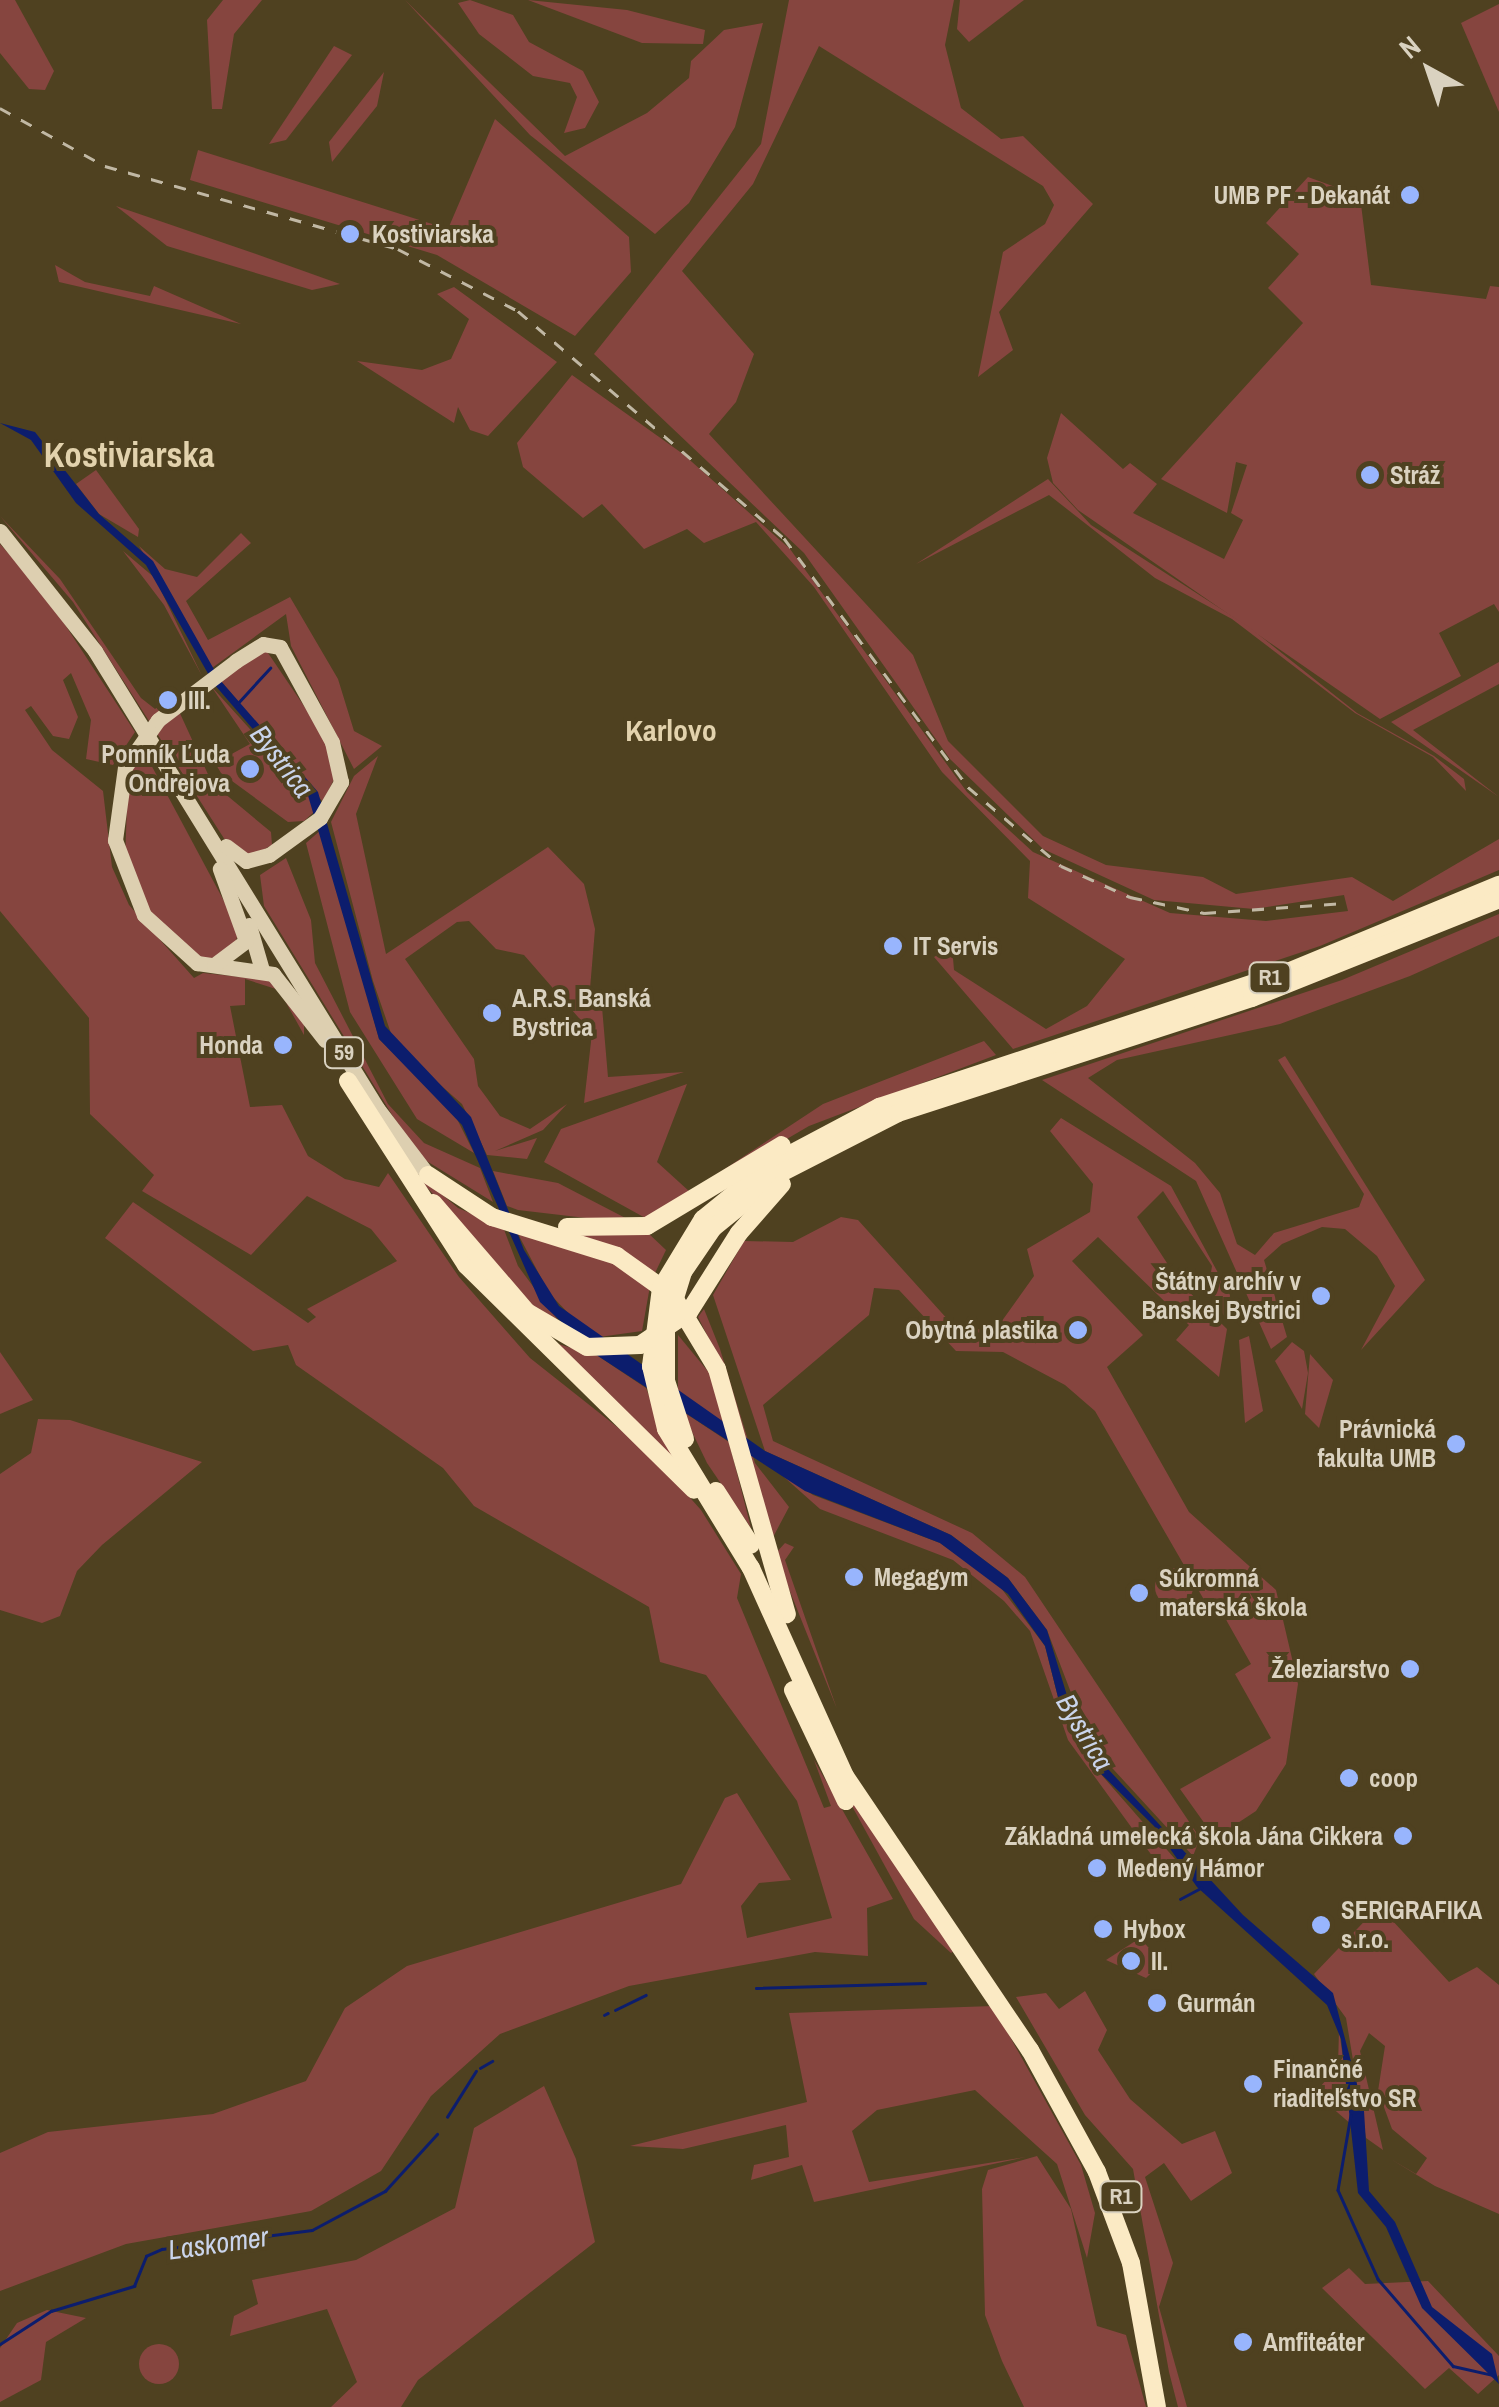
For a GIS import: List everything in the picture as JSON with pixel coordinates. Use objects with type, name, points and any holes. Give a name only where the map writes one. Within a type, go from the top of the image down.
[{"type":"highway","name":"R1","points":[[1047,1058],[1290,971],[1499,884]]},
{"type":"highway","name":"R1","points":[[1168,2407],[1130,2222],[1018,2021],[934,1901],[820,1725],[766,1597],[666,1429],[651,1366],[653,1322],[668,1272],[708,1223],[787,1154],[912,1094],[992,1075],[1280,988],[1499,899]]},
{"type":"highway","name":"R1","points":[[934,1901],[856,1772],[787,1614],[686,1439],[666,1381],[666,1327],[683,1272],[708,1223],[765,1184],[860,1130],[992,1075]]},
{"type":"highway","points":[[348,1080],[384,1145],[499,1302],[716,1512]]},
{"type":"highway","points":[[521,1221],[622,1232],[674,1214],[786,1142],[912,1094]]},
{"type":"highway","points":[[384,1145],[527,1312],[587,1348],[640,1345],[689,1312],[739,1233],[771,1192],[860,1130]]},
{"type":"highway","points":[[432,1179],[490,1212],[616,1256],[665,1287],[709,1348],[787,1614]]},
{"type":"highway","points":[[692,1490],[746,1572],[790,1670],[820,1725]]},
{"type":"highway","points":[[790,1670],[813,1742],[848,1804]]},
{"type":"highway","name":"R1","points":[[1018,2021],[1117,2218],[1157,2407]]},
{"type":"main road","name":"59","points":[[0,532],[104,665],[432,1179]]},
{"type":"main road","points":[[262,970],[206,966],[157,932],[125,882],[113,821],[124,767],[149,728],[236,661],[269,643],[284,652],[332,742],[339,789],[307,828],[269,855],[253,882],[267,926]]},
{"type":"main road","name":"59","points":[[104,665],[220,869],[348,1080]]},
{"type":"main road","points":[[203,822],[236,857],[269,855]]},
{"type":"main road","points":[[206,966],[234,958],[246,941],[220,869]]},
{"type":"main road","points":[[234,906],[262,970],[324,1040]]},
{"type":"shaded area","points":[[0,0],[15,0],[54,71],[45,90],[29,89],[0,53]]},
{"type":"shaded area","points":[[223,0],[262,0],[234,34],[222,109],[212,109],[207,20]]},
{"type":"shaded area","points":[[405,0],[565,156],[647,113],[689,78],[691,61],[724,30],[763,23],[735,127],[689,203],[655,234],[530,135]]},
{"type":"shaded area","points":[[470,0],[513,15],[529,42],[583,71],[599,102],[585,128],[564,133],[577,97],[570,83],[533,76],[479,34],[458,3]]},
{"type":"shaded area","points":[[528,0],[627,10],[705,30],[703,44],[642,43]]},
{"type":"shaded area","points":[[789,0],[954,0],[945,45],[961,108],[1001,139],[1023,136],[1093,204],[999,312],[1013,350],[978,377],[1003,252],[1045,224],[1054,205],[1043,186],[819,46],[753,184],[682,271],[754,354],[736,402],[709,434],[913,655],[948,741],[1043,836],[1106,865],[1203,877],[1236,894],[1352,877],[1393,901],[1499,839],[1499,870],[1320,946],[1013,1049],[934,957],[952,946],[954,970],[1046,1029],[1087,1006],[1125,959],[1028,898],[1030,861],[942,772],[814,587],[756,522],[704,543],[687,529],[644,549],[602,504],[583,518],[523,467],[517,443],[572,375],[683,454],[790,549],[967,792],[1033,852],[1170,913],[1266,921],[1348,911],[1344,895],[1254,909],[1154,900],[1043,849],[950,759],[804,553],[594,354],[761,144]]},
{"type":"shaded area","points":[[960,0],[1024,0],[969,42],[957,29]]},
{"type":"shaded area","points":[[1499,4],[1499,112],[1461,23]]},
{"type":"shaded area","points":[[334,46],[352,55],[286,140],[269,144]]},
{"type":"shaded area","points":[[384,72],[377,106],[332,162],[329,142]]},
{"type":"shaded area","points":[[495,119],[629,237],[631,272],[575,336],[437,255],[190,180],[198,150],[448,229]]},
{"type":"shaded area","points":[[1308,177],[1360,196],[1371,285],[1486,299],[1490,286],[1499,287],[1499,612],[1494,604],[1439,633],[1461,676],[1380,719],[1078,510],[1053,483],[1047,458],[1061,413],[1123,469],[1130,463],[1157,484],[1133,513],[1224,559],[1243,520],[1231,513],[1247,465],[1236,462],[1227,513],[1161,479],[1303,323],[1268,288],[1299,254],[1266,223]]},
{"type":"shaded area","points":[[116,206],[340,284],[312,290],[167,246]]},
{"type":"shaded area","points":[[55,265],[85,282],[150,296],[154,286],[241,324],[59,282]]},
{"type":"shaded area","points":[[454,287],[557,362],[488,436],[470,430],[458,407],[454,423],[357,361],[422,370],[451,359],[469,319],[437,294]]},
{"type":"shaded area","points":[[96,470],[139,529],[138,537],[99,514],[76,484]]},
{"type":"shaded area","points":[[1048,479],[1091,525],[1249,627],[1357,713],[1434,756],[1464,779],[1466,791],[1433,757],[1355,713],[1232,619],[1155,578],[1049,495],[916,564]]},
{"type":"shaded area","points":[[0,516],[60,579],[141,698],[155,709],[172,696],[212,783],[271,832],[272,845],[250,857],[225,840],[73,602]]},
{"type":"shaded area","points":[[241,533],[251,543],[186,601],[208,640],[290,597],[338,679],[354,731],[382,746],[354,769],[291,646],[286,614],[212,668],[139,546],[165,569],[197,577]]},
{"type":"shaded area","points":[[0,544],[45,594],[135,732],[113,765],[86,759],[91,720],[71,673],[63,680],[78,717],[69,739],[53,736],[31,706],[25,710],[52,750],[103,791],[112,867],[129,905],[194,978],[203,973],[271,980],[287,996],[304,1025],[304,1035],[279,990],[245,979],[245,1005],[230,1006],[250,1107],[282,1105],[308,1156],[345,1179],[379,1187],[388,1173],[459,1277],[530,1358],[650,1453],[701,1510],[741,1574],[737,1598],[824,1808],[831,1806],[814,1760],[893,1899],[867,1908],[868,1956],[815,1952],[629,1986],[500,2034],[431,2096],[381,2171],[311,2211],[126,2244],[0,2291],[0,2153],[48,2132],[213,2114],[306,2081],[345,2008],[407,1966],[681,1884],[725,1798],[737,1793],[791,1880],[759,1883],[741,1906],[747,1938],[832,1918],[797,1801],[706,1675],[660,1662],[649,1607],[474,1506],[443,1468],[296,1365],[288,1345],[253,1351],[105,1238],[133,1202],[308,1323],[316,1317],[307,1309],[397,1261],[371,1229],[307,1196],[251,1255],[142,1191],[154,1175],[90,1114],[89,1018],[0,911]]},
{"type":"shaded area","points":[[123,551],[155,578],[202,676],[164,605]]},
{"type":"shaded area","points":[[266,650],[327,740],[335,777],[323,802],[220,680]]},
{"type":"shaded area","points":[[1499,662],[1499,684],[1413,730],[1499,797],[1391,722]]},
{"type":"shaded area","points":[[211,686],[307,792],[315,811],[304,821],[288,822],[221,773],[215,763],[250,744]]},
{"type":"shaded area","points":[[141,746],[239,929],[233,952],[204,960],[148,913],[125,862],[128,776]]},
{"type":"shaded area","points":[[378,756],[356,814],[386,954],[548,847],[584,884],[595,929],[589,1001],[602,1007],[608,1077],[684,1072],[584,1103],[592,1033],[524,955],[496,949],[469,921],[457,922],[405,959],[474,1059],[478,1086],[500,1116],[530,1129],[567,1104],[543,1130],[495,1151],[537,1138],[527,1159],[487,1155],[462,1104],[395,1045],[373,981],[331,822],[354,776]]},
{"type":"shaded area","points":[[322,829],[379,1039],[453,1111],[474,1153],[417,1119],[350,1012],[306,843]]},
{"type":"shaded area","points":[[286,858],[311,920],[315,963],[388,1104],[424,1143],[480,1168],[493,1202],[425,1160],[394,1118],[264,906],[260,875]]},
{"type":"shaded area","points":[[1499,914],[1499,936],[1410,976],[1280,1024],[1117,1060],[1088,1078],[1195,1163],[1220,1193],[1237,1244],[1255,1255],[1274,1233],[1359,1207],[1364,1194],[1278,1060],[1285,1056],[1425,1280],[1361,1350],[1395,1286],[1377,1256],[1345,1229],[1322,1227],[1282,1244],[1264,1260],[1287,1337],[1271,1349],[1196,1181],[1042,1080],[1342,980]]},
{"type":"shaded area","points":[[984,1041],[996,1055],[809,1126],[649,1220],[544,1162],[561,1129],[687,1084],[657,1162],[690,1192],[823,1104]]},
{"type":"shaded area","points":[[1061,1118],[1171,1186],[1230,1295],[1228,1322],[1208,1291],[1212,1266],[1163,1191],[1137,1217],[1180,1283],[1227,1329],[1219,1377],[1176,1340],[1189,1325],[1098,1237],[1072,1261],[1143,1335],[1107,1367],[1189,1512],[1276,1590],[1298,1684],[1286,1764],[1256,1811],[1215,1838],[1180,1789],[1271,1738],[1235,1674],[1251,1664],[1220,1609],[1207,1605],[1095,1411],[1065,1385],[1003,1352],[956,1351],[899,1290],[874,1288],[869,1315],[763,1405],[773,1441],[972,1533],[1025,1577],[1200,1838],[1193,1856],[1091,1745],[1047,1630],[1008,1578],[951,1535],[765,1451],[713,1295],[744,1241],[793,1242],[841,1217],[858,1220],[950,1322],[970,1331],[999,1325],[1034,1276],[1027,1249],[1090,1212],[1093,1184],[1050,1131]]},
{"type":"shaded area","points":[[407,1165],[458,1208],[503,1227],[518,1266],[566,1331],[541,1315]]},
{"type":"shaded area","points":[[493,1171],[558,1183],[637,1224],[507,1206]]},
{"type":"shaded area","points":[[517,1232],[615,1263],[650,1286],[642,1331],[592,1338],[549,1293]]},
{"type":"shaded area","points":[[647,1232],[666,1250],[655,1273],[574,1234]]},
{"type":"shaded area","points":[[704,1309],[720,1349],[755,1463],[789,1507],[771,1541],[724,1369],[698,1317]]},
{"type":"shaded area","points":[[678,1335],[711,1375],[724,1425],[678,1395]]},
{"type":"shaded area","points":[[1249,1336],[1263,1411],[1245,1423],[1239,1340]]},
{"type":"shaded area","points":[[1292,1342],[1304,1351],[1308,1373],[1302,1409],[1275,1361]]},
{"type":"shaded area","points":[[555,1343],[598,1356],[646,1388],[676,1464]]},
{"type":"shaded area","points":[[0,1352],[33,1400],[0,1414]]},
{"type":"shaded area","points":[[1310,1354],[1333,1380],[1319,1428],[1305,1414]]},
{"type":"shaded area","points":[[682,1411],[729,1442],[751,1528],[707,1463]]},
{"type":"shaded area","points":[[38,1419],[70,1420],[202,1462],[102,1545],[77,1571],[60,1616],[42,1623],[0,1610],[0,1474],[31,1453]]},
{"type":"shaded area","points":[[775,1469],[813,1495],[940,1543],[998,1584],[1045,1646],[1063,1717],[1092,1764],[1182,1867],[1158,1864],[1068,1740],[1030,1631],[1004,1601],[953,1560],[820,1509]]},
{"type":"shaded area","points":[[785,1543],[794,1547],[785,1560],[837,1709],[775,1554]]},
{"type":"shaded area","points":[[1174,1568],[1187,1574],[1193,1587],[1187,1600],[1174,1606],[1161,1600],[1155,1587],[1161,1574]]},
{"type":"shaded area","points":[[830,1766],[954,1951],[951,1953],[914,1919]]},
{"type":"shaded area","points":[[1379,1906],[1449,1982],[1477,1967],[1499,1985],[1499,2214],[1435,2186],[1389,2158],[1416,2174],[1427,2158],[1392,2129],[1378,2091],[1385,2046],[1369,2033],[1360,2051],[1383,2150],[1366,2138],[1346,2018],[1314,1974]]},
{"type":"shaded area","points":[[1140,1938],[1162,1963],[1146,1978],[1106,1960]]},
{"type":"shaded area","points":[[1085,1991],[1107,2030],[1098,2050],[1130,2099],[1182,2144],[1215,2131],[1232,2173],[1191,2201],[1164,2163],[1145,2177],[1173,2263],[1159,2307],[1187,2407],[1178,2407],[1169,2372],[1133,2169],[1085,2115],[1016,1997],[1046,1993],[1059,2009]]},
{"type":"shaded area","points":[[993,2006],[1081,2165],[1095,2213],[1087,2258],[1057,2164],[975,2090],[877,2110],[852,2131],[869,2182],[1026,2157],[814,2202],[802,2165],[751,2180],[754,2165],[789,2157],[786,2125],[683,2149],[630,2146],[807,2102],[789,2013]]},
{"type":"shaded area","points":[[1339,2030],[1352,2125],[1315,2093],[1338,2066]]},
{"type":"shaded area","points":[[544,2086],[576,2159],[595,2242],[418,2380],[401,2407],[331,2407],[357,2382],[327,2309],[230,2336],[234,2316],[258,2304],[252,2280],[356,2260],[455,2208],[474,2128]]},
{"type":"shaded area","points":[[1037,2156],[1071,2209],[1097,2326],[1126,2335],[1146,2407],[1024,2407],[1002,2361],[985,2315],[982,2189],[988,2170]]},
{"type":"shaded area","points":[[1349,2268],[1365,2284],[1428,2281],[1499,2356],[1499,2375],[1478,2394],[1449,2368],[1425,2389],[1322,2288]]},
{"type":"shaded area","points":[[47,2310],[86,2318],[46,2342],[41,2380],[0,2402],[0,2348],[17,2323]]},
{"type":"shaded area","points":[[159,2344],[173,2350],[179,2364],[173,2378],[159,2384],[145,2378],[139,2364],[145,2350]]},
{"type":"water","name":"Bystrica","points":[[0,423],[35,432],[99,514],[153,561],[220,680],[318,792],[385,1026],[471,1117],[524,1250],[559,1306],[765,1451],[951,1535],[1008,1578],[1047,1630],[1072,1712],[1108,1769],[1243,1915],[1333,1993],[1364,2111],[1369,2191],[1395,2222],[1432,2307],[1492,2354],[1499,2384],[1422,2308],[1386,2227],[1358,2193],[1341,2039],[1327,2005],[1197,1887],[1154,1826],[1092,1765],[1063,1717],[1045,1646],[1008,1594],[940,1543],[805,1491],[598,1356],[540,1302],[462,1125],[379,1039],[307,792],[214,684],[146,565],[76,503],[31,440]]},
{"type":"waterway","points":[[237,704],[270,668]]},
{"type":"waterway","name":"Laskomer","points":[[1180,1899],[1201,1888]]},
{"type":"waterway","name":"Laskomer","points":[[756,1988],[925,1983]]},
{"type":"waterway","name":"Laskomer","points":[[615,2010],[646,1995]]},
{"type":"waterway","name":"Laskomer","points":[[604,2015],[608,2013]]},
{"type":"waterway","name":"Laskomer","points":[[480,2068],[492,2061]]},
{"type":"waterway","name":"Laskomer","points":[[447,2117],[476,2071]]},
{"type":"waterway","points":[[1351,2115],[1338,2190],[1378,2279],[1453,2366],[1493,2375]]},
{"type":"waterway","name":"Laskomer","points":[[0,2344],[51,2311],[134,2286],[146,2256],[162,2249],[312,2230],[385,2191],[437,2134]]},
{"type":"railway","points":[[0,108],[105,166],[398,249],[518,311],[784,538],[968,787],[1061,866],[1130,897],[1204,913],[1345,903]]},
{"type":"place","name":"UMB PF - Dekanát","points":[[1410,195]]},
{"type":"place","name":"Kostiviarska","points":[[350,234]]},
{"type":"place","name":"Stráž","points":[[1370,475]]},
{"type":"place","name":"III.","points":[[168,700]]},
{"type":"place","name":"Pomník Ľuda Ondrejova","points":[[250,769]]},
{"type":"place","name":"IT Servis","points":[[893,946]]},
{"type":"place","name":"A.R.S. Banská Bystrica","points":[[492,1013]]},
{"type":"place","name":"Honda","points":[[283,1045]]},
{"type":"place","name":"Štátny archív v Banskej Bystrici","points":[[1321,1296]]},
{"type":"place","name":"Obytná plastika","points":[[1078,1330]]},
{"type":"place","name":"Právnická fakulta UMB","points":[[1456,1444]]},
{"type":"place","name":"Megagym","points":[[854,1577]]},
{"type":"place","name":"Súkromná materská škola","points":[[1139,1593]]},
{"type":"place","name":"Železiarstvo","points":[[1410,1669]]},
{"type":"place","name":"coop","points":[[1349,1778]]},
{"type":"place","name":"Základná umelecká škola Jána Cikkera","points":[[1403,1836]]},
{"type":"place","name":"Medený Hámor","points":[[1097,1868]]},
{"type":"place","name":"SERIGRAFIKA s.r.o.","points":[[1321,1925]]},
{"type":"place","name":"Hybox","points":[[1103,1929]]},
{"type":"place","name":"II.","points":[[1131,1961]]},
{"type":"place","name":"Gurmán","points":[[1157,2003]]},
{"type":"place","name":"Finančné riaditeľstvo SR","points":[[1253,2084]]},
{"type":"place","name":"Amfiteáter","points":[[1243,2342]]},
{"type":"district","name":"Kostiviarska","points":[[129,455]]},
{"type":"district","name":"Karlovo","points":[[671,730]]}]
